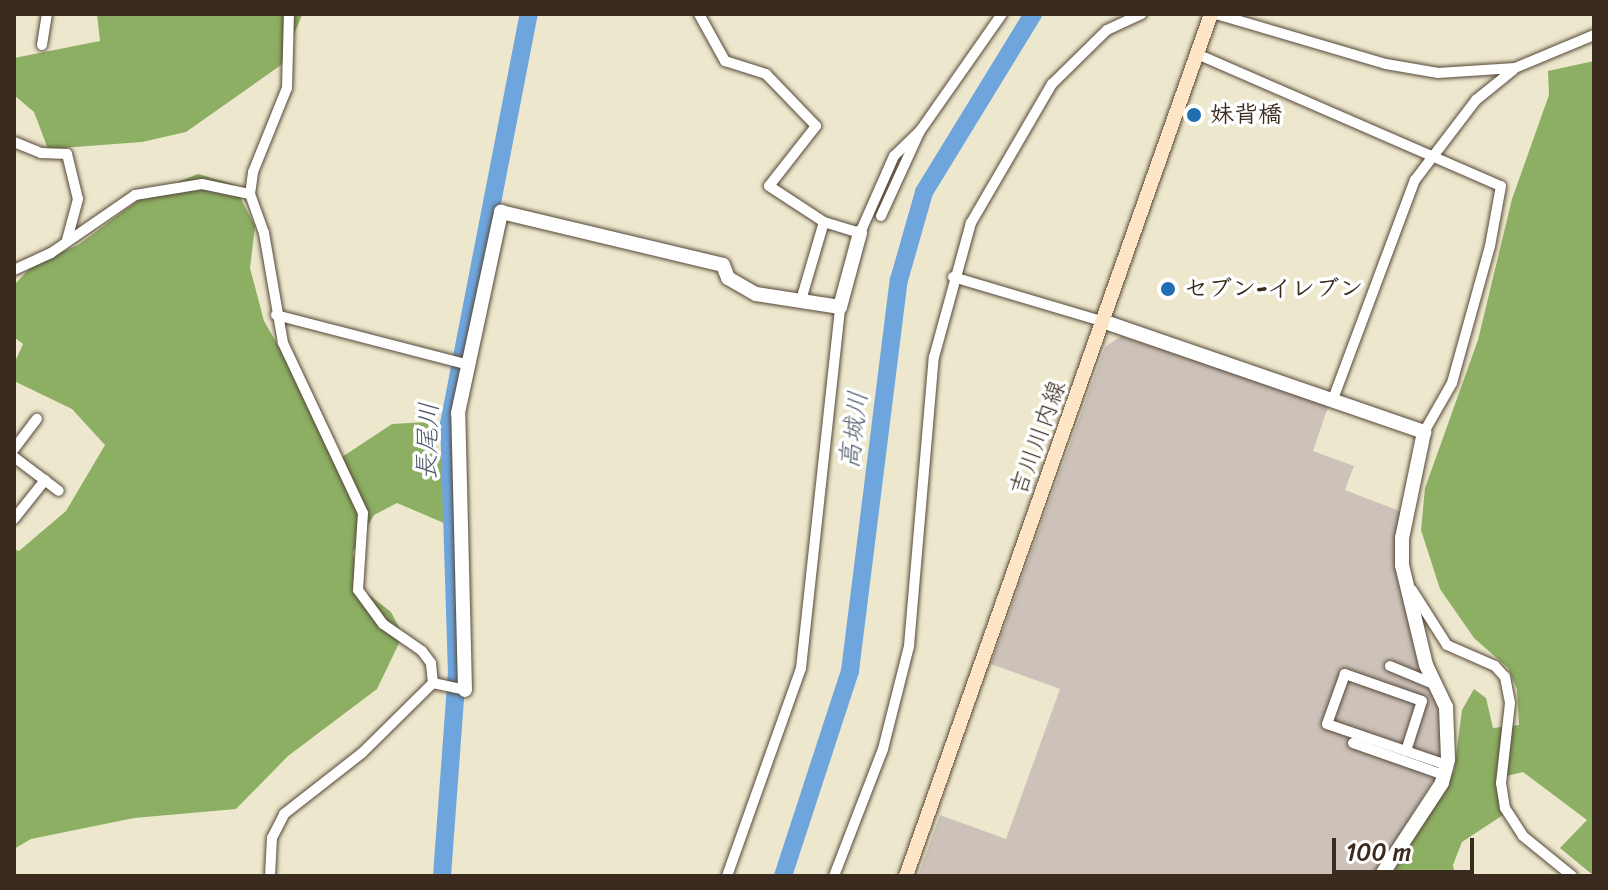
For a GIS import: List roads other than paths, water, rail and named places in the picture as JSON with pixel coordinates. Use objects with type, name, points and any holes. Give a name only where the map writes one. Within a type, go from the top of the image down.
[{"type":"main road","name":"吉川川内線","points":[[906,876],[1197,54],[1214,14]]},
{"type":"street","points":[[42,45],[47,14]]},
{"type":"street","points":[[289,14],[287,88],[253,172],[250,194],[269,259],[276,315],[290,360],[363,513],[358,590],[383,624],[422,651],[431,663],[433,683]]},
{"type":"street","points":[[699,14],[725,61],[766,74],[816,126],[769,186],[824,222],[860,233]]},
{"type":"street","points":[[727,876],[801,668],[840,307],[860,233],[889,164],[920,131],[1002,14]]},
{"type":"street","points":[[834,876],[883,749],[909,646],[934,357],[953,277],[994,176],[1052,84],[1107,30],[1141,14]]},
{"type":"street","points":[[1214,14],[1386,64],[1438,73],[1515,68]]},
{"type":"street","points":[[1333,399],[1387,246],[1415,180],[1432,156],[1476,100],[1515,68],[1594,35]]},
{"type":"street","points":[[1197,54],[1432,156],[1502,190],[1452,383],[1424,432],[1402,538],[1402,565],[1412,590],[1447,645],[1495,666],[1505,677],[1510,703],[1501,783],[1505,808],[1512,826],[1572,876]]},
{"type":"street","points":[[881,216],[920,131]]},
{"type":"street","points":[[14,142],[41,153],[67,154],[78,199],[66,242]]},
{"type":"street","points":[[14,270],[66,242],[135,195],[202,184],[250,194]]},
{"type":"street","points":[[433,683],[458,689],[457,438],[464,363],[501,212],[723,265],[728,278],[756,294],[840,307]]},
{"type":"street","points":[[801,300],[824,222]]},
{"type":"street","points":[[953,277],[1102,321],[1299,393],[1333,399],[1424,432]]},
{"type":"street","points":[[276,315],[464,363]]},
{"type":"street","points":[[14,449],[37,419]]},
{"type":"street","points":[[14,457],[59,491]]},
{"type":"street","points":[[14,519],[45,480]]},
{"type":"street","points":[[1381,876],[1446,770],[1446,707],[1426,665],[1412,590]]},
{"type":"street","points":[[1390,666],[1437,686]]},
{"type":"street","points":[[1406,751],[1422,701],[1345,674],[1327,724],[1406,751],[1446,770]]},
{"type":"street","points":[[270,876],[272,838],[284,814],[362,753],[433,683]]},
{"type":"street","points":[[1353,743],[1446,770]]},
{"type":"waterway","name":"長尾川","points":[[442,876],[457,674],[449,424],[529,14]]},
{"type":"waterway","name":"高城川","points":[[783,876],[850,671],[899,280],[924,192],[1033,14]]},
{"type":"place","name":"妹背橋","points":[[1194,115]]},
{"type":"place","name":"セブン-イレブン","points":[[1168,289]]}]
